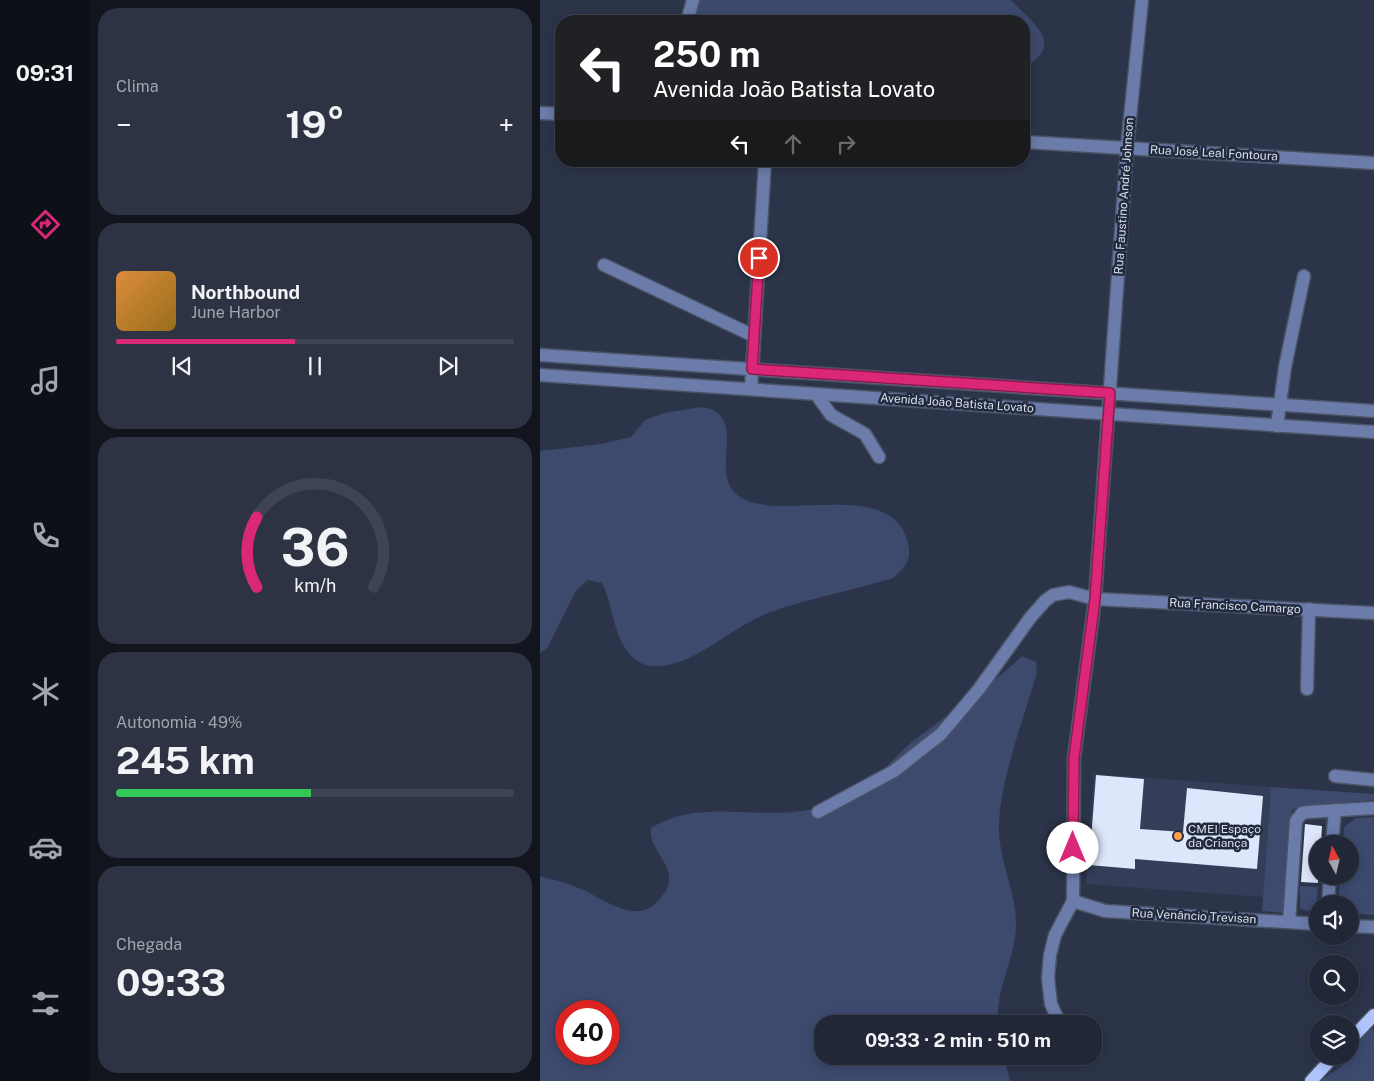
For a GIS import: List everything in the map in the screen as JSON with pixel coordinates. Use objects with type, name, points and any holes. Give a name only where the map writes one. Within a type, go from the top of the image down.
[{"type":"main road","points":[[1359,1031],[1374,1015]]},
{"type":"main road","points":[[1311,1081],[1326,1065]]},
{"type":"street","points":[[689,15],[693,0]]},
{"type":"street","name":"Rua Faustino André Johnson","points":[[1073,901],[1074,758],[1095,599],[1127,148],[1142,0]]},
{"type":"street","points":[[540,113],[555,114]]},
{"type":"street","name":"Rua José Leal Fontoura","points":[[1030,142],[1374,163]]},
{"type":"street","points":[[750,389],[765,167]]},
{"type":"street","points":[[604,265],[754,336]]},
{"type":"street","points":[[1276,426],[1278,405],[1304,276]]},
{"type":"street","name":"Avenida João Batista Lovato","points":[[540,355],[1369,411]]},
{"type":"street","name":"Avenida João Batista Lovato","points":[[540,374],[1369,432]]},
{"type":"street","points":[[816,394],[831,415],[865,434],[879,457]]},
{"type":"street","points":[[1369,411],[1369,432]]},
{"type":"street","name":"Rua Francisco Camargo","points":[[818,812],[894,772],[940,734],[980,689],[1030,618],[1045,601],[1054,595],[1070,592],[1095,599],[1374,612]]},
{"type":"street","points":[[1307,689],[1309,609]]},
{"type":"street","points":[[1334,776],[1374,780]]},
{"type":"street","points":[[1289,922],[1296,821],[1302,813],[1374,808]]},
{"type":"street","points":[[1333,835],[1335,810]]},
{"type":"street","points":[[1056,1015],[1051,1004],[1048,978],[1050,956],[1055,935],[1073,901]]},
{"type":"street","name":"Rua Venâncio Trevisan","points":[[1073,901],[1105,911],[1309,923]]},
{"type":"street","points":[[1359,927],[1374,928]]},
{"type":"shaded area","points":[[692,0],[1011,0],[1025,15],[687,15]]},
{"type":"shaded area","points":[[1030,20],[1041,33],[1044,41],[1043,50],[1030,63]]},
{"type":"shaded area","points":[[702,407],[715,411],[724,421],[727,432],[726,470],[728,483],[735,493],[748,501],[767,505],[839,505],[863,507],[883,512],[899,524],[908,543],[909,554],[904,567],[893,578],[768,613],[689,658],[659,666],[641,663],[625,648],[602,583],[587,580],[575,592],[547,648],[540,653],[540,451],[601,444],[631,437],[645,420],[664,413]]},
{"type":"shaded area","points":[[1022,656],[1036,662],[1037,672],[1007,772],[1000,813],[1000,843],[1013,900],[1016,924],[1013,949],[1002,986],[998,1015],[814,1015],[814,1065],[1006,1065],[1010,1081],[540,1081],[540,876],[566,883],[630,911],[640,911],[649,908],[664,894],[669,881],[667,867],[653,842],[651,828],[669,819],[688,814],[708,812],[789,812],[834,805],[862,789],[917,738],[984,689]]},
{"type":"shaded area","name":"CMEI Espaço da Criança","points":[[1094,774],[1271,787],[1263,897],[1086,884]]},
{"type":"shaded area","points":[[1271,787],[1374,794],[1374,800],[1298,807],[1292,810],[1284,913],[1262,911]]},
{"type":"shaded area","points":[[1374,817],[1374,915],[1359,914],[1359,895],[1339,895],[1339,885],[1359,885],[1359,835],[1344,835],[1344,827],[1356,818]]},
{"type":"shaded area","points":[[1300,886],[1318,887],[1317,895],[1309,895],[1309,911],[1300,908]]},
{"type":"shaded area","points":[[1368,1029],[1374,1029],[1374,1081],[1320,1081],[1343,1065],[1359,1065],[1359,1040]]},
{"type":"building","points":[[1096,775],[1144,779],[1140,829],[1183,832],[1187,788],[1263,796],[1257,869],[1135,859],[1135,869],[1089,865]]},
{"type":"building","points":[[1305,824],[1322,826],[1322,835],[1309,835],[1309,882],[1301,882]]},
{"type":"place","name":"CMEI Espaço da Criança","points":[[1178,836]]},
{"type":"route","points":[[759,258],[752,369],[1110,393],[1095,599],[1074,758],[1073,848]]}]
